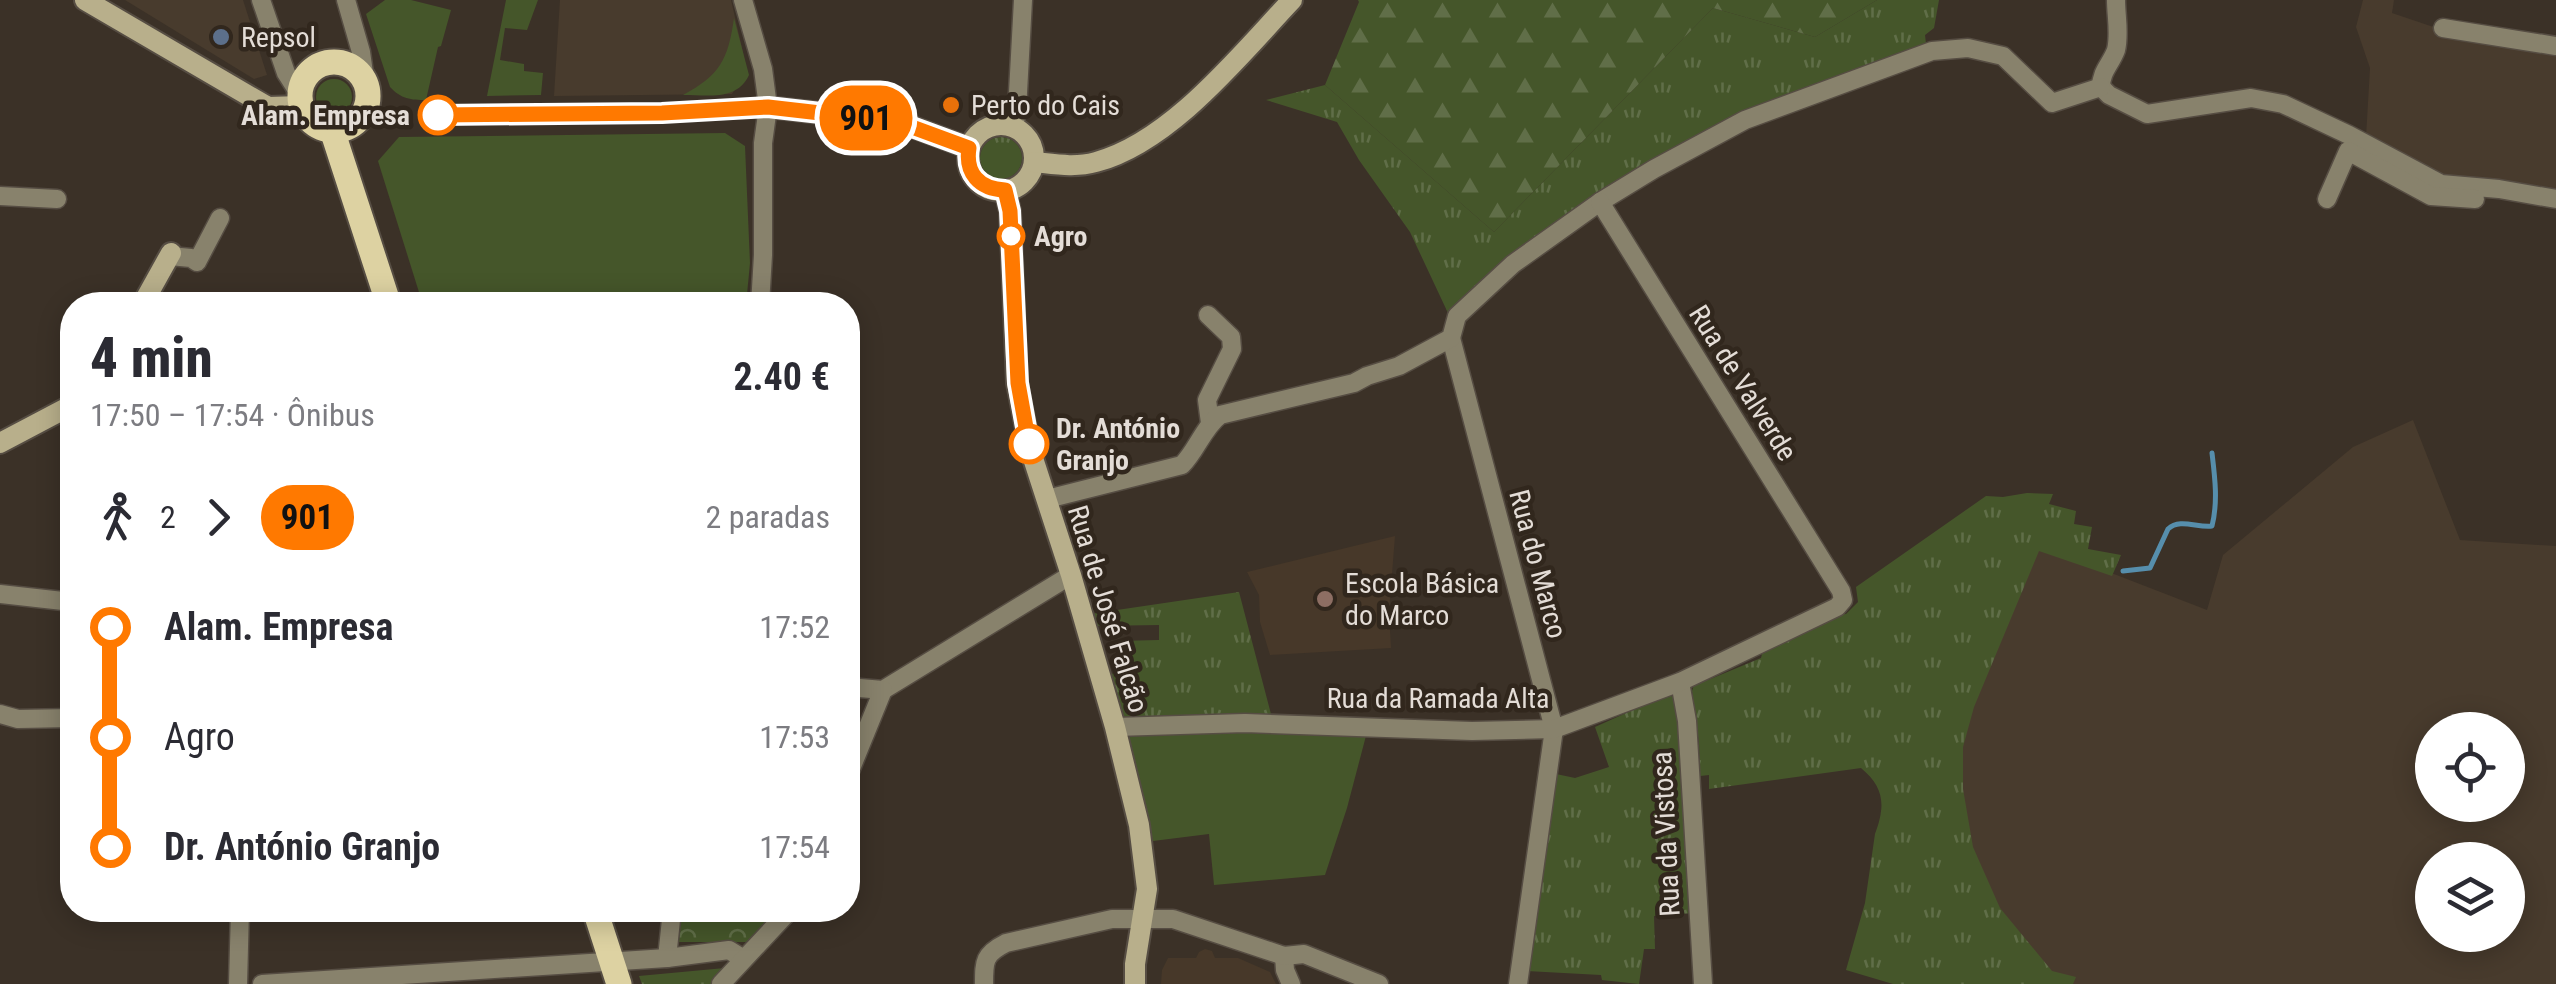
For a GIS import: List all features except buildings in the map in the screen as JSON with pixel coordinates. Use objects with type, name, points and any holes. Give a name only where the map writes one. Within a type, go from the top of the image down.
[{"type":"main road","points":[[330,62],[351,66],[365,80],[368,101],[360,120],[342,130],[313,123],[300,101],[306,76],[330,62]]},
{"type":"main road","points":[[332,130],[385,292]]},
{"type":"main road","points":[[599,922],[615,972]]},
{"type":"street","points":[[85,0],[268,108],[300,101],[261,0]]},
{"type":"street","points":[[346,0],[365,80]]},
{"type":"street","points":[[743,0],[763,69],[768,107],[763,143],[761,292]]},
{"type":"street","points":[[1014,127],[1024,0]]},
{"type":"street","points":[[1034,162],[1076,166],[1116,155],[1142,140],[1213,84],[1292,0]]},
{"type":"street","points":[[2101,87],[2118,37],[2116,0]]},
{"type":"street","points":[[2443,28],[2556,46]]},
{"type":"street","points":[[1047,499],[1182,466],[1210,422],[1220,415],[1354,383],[1399,366],[1451,338],[1457,316],[1513,264],[1600,202],[1745,120],[1932,51],[1968,48],[2003,56],[2052,103],[2101,87]]},
{"type":"street","points":[[2101,87],[2109,96],[2147,114],[2251,98],[2282,104],[2441,184],[2556,199]]},
{"type":"street","points":[[768,107],[912,127],[969,148]]},
{"type":"street","points":[[992,126],[1014,127],[1030,142],[1034,162],[1024,181],[1015,188],[984,186],[975,179],[967,158],[969,148],[982,130],[992,126]]},
{"type":"street","points":[[2326,199],[2348,151],[2431,196],[2491,201],[2499,190]]},
{"type":"street","name":"Rua de José Falcão","points":[[1005,190],[1010,211],[1018,383],[1030,449],[1116,727],[1139,826],[1147,889],[1135,984]]},
{"type":"street","points":[[0,196],[57,199]]},
{"type":"street","name":"Rua de Valverde","points":[[1600,202],[1841,591]]},
{"type":"street","points":[[149,292],[170,255],[197,262],[220,218]]},
{"type":"street","points":[[1208,316],[1232,337],[1232,350],[1207,400],[1210,422]]},
{"type":"street","name":"Rua do Marco","points":[[1451,338],[1554,729],[1518,984]]},
{"type":"street","points":[[0,443],[60,411]]},
{"type":"street","points":[[860,688],[880,690],[1071,575]]},
{"type":"street","name":"Rua da Ramada Alta","points":[[1116,727],[1245,723],[1472,731],[1554,729],[1680,682],[1837,606],[1843,600],[1841,591]]},
{"type":"street","points":[[0,594],[60,601]]},
{"type":"street","name":"Rua da Vistosa","points":[[1680,682],[1687,721],[1703,984]]},
{"type":"street","points":[[860,744],[880,690]]},
{"type":"street","points":[[0,714],[18,719],[60,718]]},
{"type":"street","points":[[984,984],[984,963],[992,950],[1006,942],[1112,920],[1144,918],[1173,918],[1284,956],[1304,954],[1379,984]]},
{"type":"street","points":[[238,984],[240,922]]},
{"type":"street","points":[[667,958],[671,922]]},
{"type":"street","points":[[720,984],[778,922]]},
{"type":"street","points":[[262,984],[615,972],[667,958],[729,950],[742,958]]},
{"type":"street","points":[[1284,956],[1291,984]]},
{"type":"shaded area","name":"Repsol","points":[[125,0],[243,0],[267,75],[254,79]]},
{"type":"shaded area","points":[[560,0],[731,0],[747,70],[732,94],[554,96]]},
{"type":"shaded area","points":[[2363,0],[2394,0],[2392,13],[2469,39],[2556,53],[2556,191],[2439,177],[2366,137],[2370,68],[2356,27]]},
{"type":"shaded area","points":[[2413,420],[2460,540],[2556,546],[2556,984],[2050,984],[1964,881],[1940,775],[2039,545],[2207,610],[2223,555],[2353,447]]},
{"type":"shaded area","name":"Escola Básica do Marco","points":[[1395,536],[1389,612],[1391,648],[1270,655],[1260,622],[1259,595],[1247,572]]},
{"type":"shaded area","points":[[1205,949],[1212,951],[1215,958],[1238,958],[1270,972],[1276,984],[1161,984],[1168,958],[1196,958]]},
{"type":"green space","points":[[385,0],[411,0],[451,10],[426,100],[407,98],[390,87],[366,14]]},
{"type":"green space","points":[[506,0],[538,0],[527,30],[505,28],[500,60],[524,64],[524,71],[543,73],[541,95],[487,96]]},
{"type":"green space","points":[[1358,0],[1877,0],[1815,37],[1713,8],[1494,232],[1325,85]]},
{"type":"green space","points":[[1877,0],[1939,0],[1934,28],[1925,35],[1926,44],[1867,69],[1741,112],[1615,184],[1528,247],[1448,313],[1410,232],[1337,122],[1266,100],[1325,85],[1494,232],[1713,8],[1815,37]]},
{"type":"green space","points":[[734,18],[749,75],[744,83],[721,95],[683,95],[720,65]]},
{"type":"green space","points":[[334,79],[347,84],[352,97],[347,110],[334,115],[321,110],[316,97],[321,84]]},
{"type":"green space","points":[[725,133],[745,146],[750,263],[747,292],[419,292],[378,161],[399,137]]},
{"type":"green space","points":[[1001,137],[1016,143],[1022,158],[1016,173],[1001,179],[986,173],[980,158],[986,143]]},
{"type":"green space","points":[[2053,494],[2049,504],[2076,511],[2074,524],[2092,527],[2088,549],[2121,555],[2112,576],[2039,551],[1974,707],[1963,747],[1963,789],[1973,847],[2000,908],[2052,971],[2076,977],[2073,984],[1893,984],[1846,970],[1865,903],[1881,814],[1881,797],[1874,782],[1861,768],[1709,789],[1709,775],[1700,776],[1692,691],[1695,682],[1761,658],[1763,650],[1835,615],[1846,614],[1858,602],[1856,587],[1986,496]]},
{"type":"green space","points":[[1239,592],[1272,718],[1120,719],[1107,675],[1119,672],[1118,641],[1159,640],[1159,625],[1093,626],[1090,614]]},
{"type":"green space","points":[[1675,691],[1683,721],[1693,913],[1654,916],[1655,949],[1644,949],[1639,984],[1602,980],[1601,975],[1527,971],[1556,774],[1575,778],[1609,767],[1595,727]]},
{"type":"green space","points":[[1206,729],[1367,732],[1325,875],[1214,885],[1209,834],[1153,841],[1125,734]]},
{"type":"green space","points":[[680,922],[768,922],[746,942],[679,942]]},
{"type":"green space","points":[[725,968],[711,984],[642,984],[639,976]]},
{"type":"waterway","points":[[2123,571],[2150,568],[2173,526],[2212,526],[2212,453]]},
{"type":"bus line","name":"901","points":[[438,115],[662,113],[768,107],[912,127],[969,148],[967,158],[975,179],[994,190],[1005,190],[1010,211],[1018,383],[1029,444]]},
{"type":"place","name":"Repsol","points":[[221,37]]},
{"type":"place","name":"Perto do Cais","points":[[951,105]]},
{"type":"place","name":"Alam. Empresa","points":[[438,115]]},
{"type":"place","name":"Agro","points":[[1011,236]]},
{"type":"place","name":"Dr. António Granjo","points":[[1029,444]]},
{"type":"place","name":"Escola Básica do Marco","points":[[1325,599]]}]
